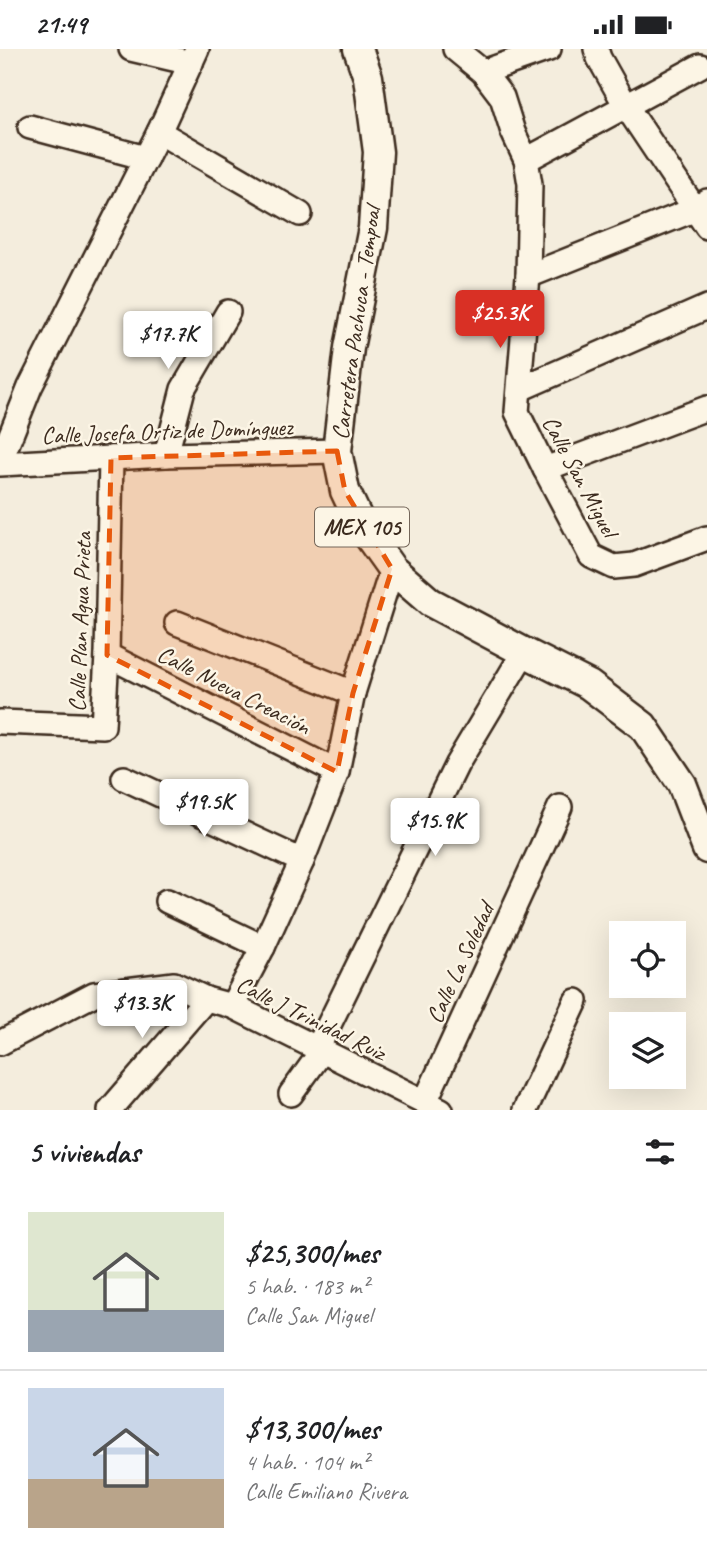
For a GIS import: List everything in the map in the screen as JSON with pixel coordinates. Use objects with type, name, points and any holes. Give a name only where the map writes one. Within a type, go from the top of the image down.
[{"type":"main road","name":"Carretera Pachuca - Tempoal","points":[[358,49],[368,77],[378,152],[373,228],[349,348],[337,451],[345,491],[362,527],[392,569],[430,602],[589,685],[643,726],[682,784],[707,849]]},
{"type":"street","points":[[0,463],[30,387],[159,132],[194,56],[131,49]]},
{"type":"street","name":"Calle San Miguel","points":[[455,49],[483,72],[502,97],[513,132],[526,160],[530,184],[528,276],[517,412],[545,469],[591,556],[614,567],[634,565],[707,538]]},
{"type":"street","points":[[483,72],[549,49]]},
{"type":"street","points":[[528,276],[703,212],[626,106],[598,58],[596,49]]},
{"type":"street","points":[[526,160],[700,66]]},
{"type":"street","points":[[30,127],[146,158]]},
{"type":"street","points":[[159,132],[300,214]]},
{"type":"street","points":[[520,389],[707,307]]},
{"type":"street","points":[[166,455],[183,389],[228,312]]},
{"type":"street","points":[[545,469],[707,408]]},
{"type":"street","name":"Calle Josefa Ortiz de Domínguez","points":[[0,463],[337,451]]},
{"type":"street","name":"Calle Plan Agua Prieta","points":[[0,722],[103,726],[111,458]]},
{"type":"street","points":[[232,1006],[263,947],[302,861],[337,772],[353,693],[392,569]]},
{"type":"street","points":[[177,623],[353,693]]},
{"type":"street","points":[[291,1094],[320,1050],[457,764],[524,652]]},
{"type":"street","name":"Calle Nueva Creación","points":[[107,655],[337,772]]},
{"type":"street","points":[[124,778],[302,861]]},
{"type":"street","name":"Calle La Soledad","points":[[433,1106],[560,807]]},
{"type":"street","points":[[167,901],[263,947]]},
{"type":"street","name":"Calle J Trinidad Ruiz","points":[[0,1043],[94,994],[174,984],[206,999],[232,1006],[433,1106]]},
{"type":"street","points":[[110,1110],[206,999]]},
{"type":"street","points":[[525,1110],[576,1001]]},
{"type":"highlighted area","points":[[337,451],[345,491],[392,569],[353,693],[337,772],[107,655],[111,458]]}]
